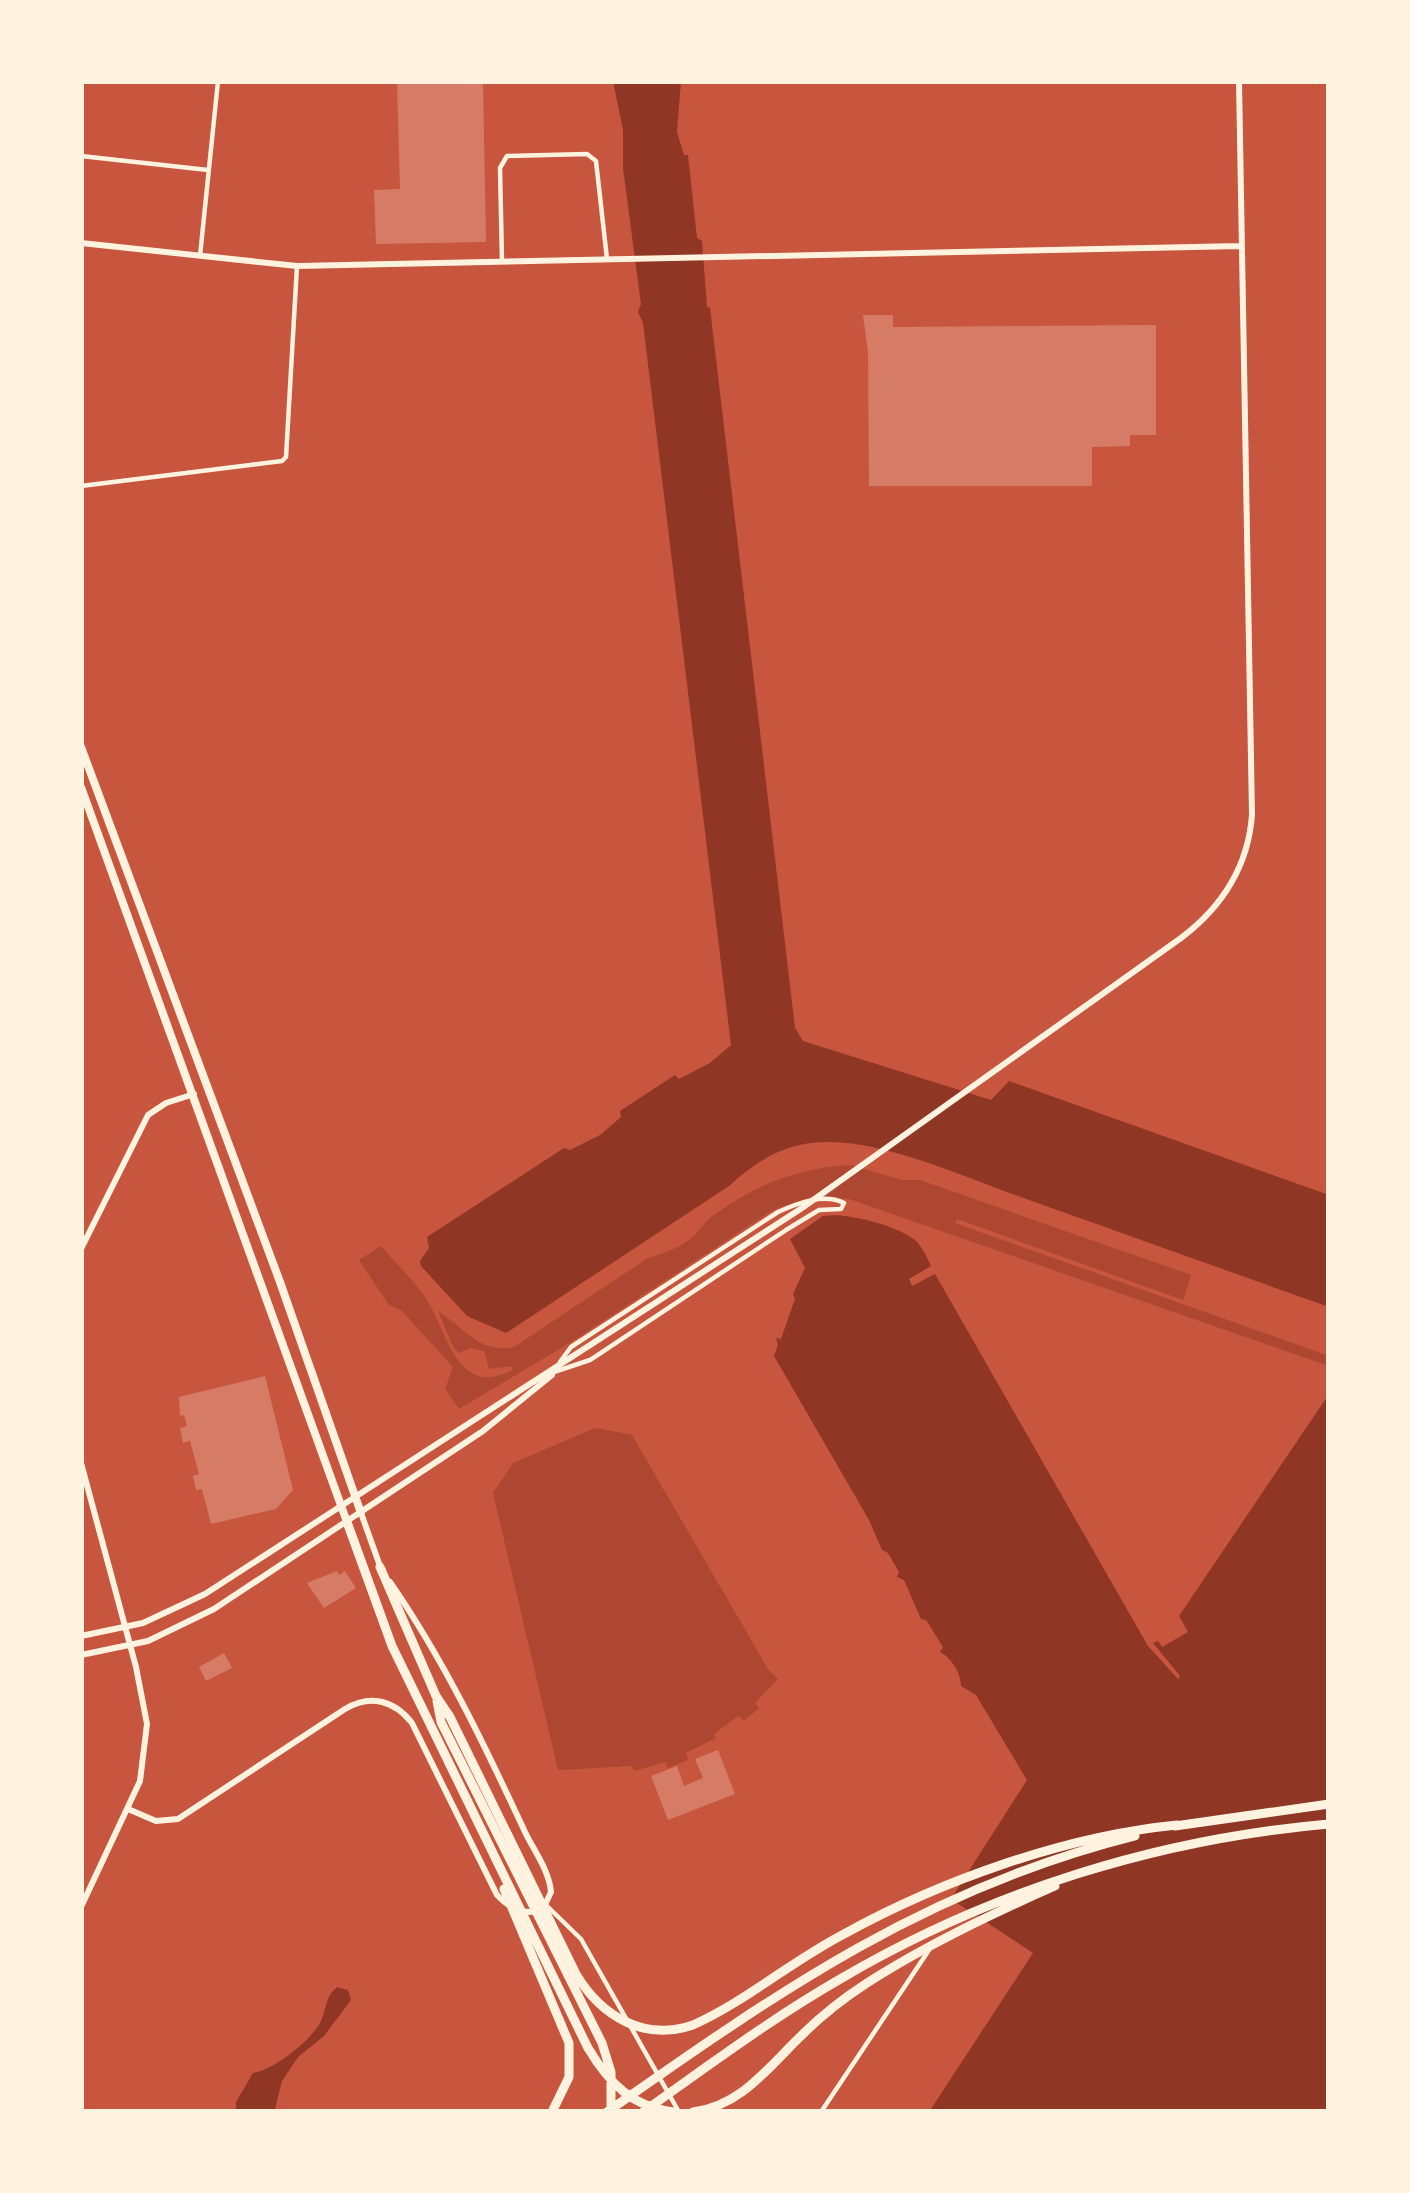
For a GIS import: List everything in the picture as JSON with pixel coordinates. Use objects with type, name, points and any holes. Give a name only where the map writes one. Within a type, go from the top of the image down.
[{"type":"highway","points":[[347,1522],[371,1598],[581,1983],[609,2013],[626,2023],[657,2031],[702,2021],[842,1934],[919,1898],[1091,1839],[1329,1804]]},
{"type":"highway","points":[[380,1567],[436,1696],[481,1829],[569,2043],[566,2088],[552,2112]]},
{"type":"highway","points":[[441,1722],[602,2043],[611,2072],[609,2112]]},
{"type":"highway","points":[[644,2112],[778,2017],[882,1956],[1009,1897],[1099,1867],[1244,1834],[1329,1824]]},
{"type":"highway","points":[[609,2112],[767,2000],[887,1929],[1048,1860],[1178,1825]]},
{"type":"highway","points":[[481,1829],[598,2064],[616,2087],[637,2102],[676,2112]]},
{"type":"highway","points":[[693,2112],[716,2108],[741,2094],[819,2018],[886,1971],[967,1927],[1099,1867]]},
{"type":"main road","points":[[81,747],[361,1513]]},
{"type":"main road","points":[[81,787],[347,1522]]},
{"type":"street","points":[[200,256],[218,81]]},
{"type":"street","points":[[81,1636],[125,1629],[205,1594],[496,1404],[554,1372],[802,1208],[1200,924],[1225,896],[1249,841],[1252,815],[1239,81]]},
{"type":"street","points":[[502,262],[500,167],[507,156],[587,154],[596,161],[607,259]]},
{"type":"street","points":[[81,156],[208,170]]},
{"type":"street","points":[[81,243],[297,266],[1240,246]]},
{"type":"street","points":[[81,486],[286,457],[297,266]]},
{"type":"street","points":[[81,1249],[148,1115],[194,1094]]},
{"type":"street","points":[[81,1655],[130,1646],[193,1621],[483,1431],[546,1383],[571,1347],[778,1212],[801,1202],[837,1198],[844,1203],[841,1209],[819,1210],[786,1230],[590,1360],[554,1372]]},
{"type":"street","points":[[81,1463],[147,1724],[142,1772],[81,1907]]},
{"type":"street","points":[[128,1809],[156,1821],[178,1819],[345,1708],[358,1701],[384,1701],[404,1712],[412,1723],[497,1895],[505,1904],[526,1912],[539,1912],[546,1906],[550,1882],[490,1754],[416,1620],[380,1567],[361,1513]]},
{"type":"street","points":[[546,1906],[581,1939],[676,2112]]},
{"type":"street","points":[[821,2112],[952,1915]]},
{"type":"shaded area","points":[[613,81],[681,81],[677,132],[684,155],[688,155],[697,238],[702,241],[795,1028],[803,1041],[991,1100],[1009,1081],[1329,1195],[1329,1307],[922,1161],[871,1147],[825,1142],[797,1146],[750,1168],[506,1333],[467,1316],[421,1266],[429,1248],[427,1237],[564,1148],[570,1150],[600,1135],[621,1117],[620,1111],[675,1075],[679,1079],[710,1063],[731,1045],[638,312],[641,304],[623,168],[623,130]]},
{"type":"shaded area","points":[[850,1165],[902,1180],[920,1180],[1191,1275],[1183,1300],[957,1219],[955,1223],[1329,1356],[1329,1366],[849,1199],[813,1196],[773,1210],[459,1409],[445,1389],[453,1367],[402,1311],[389,1305],[359,1260],[381,1246],[425,1297],[458,1360],[480,1376],[495,1377],[513,1370],[511,1366],[489,1369],[484,1351],[471,1348],[459,1353],[438,1311],[481,1343],[514,1347],[648,1258],[687,1241],[742,1197],[793,1175]]},
{"type":"shaded area","points":[[823,1216],[887,1226],[920,1245],[931,1266],[909,1279],[912,1286],[935,1274],[1148,1646],[1178,1679],[1153,1643],[1158,1641],[1162,1647],[1188,1632],[1179,1616],[1329,1394],[1329,2112],[929,2112],[1033,1953],[951,1899],[1027,1780],[976,1695],[961,1686],[955,1667],[940,1652],[943,1647],[921,1619],[904,1580],[897,1577],[899,1572],[882,1550],[774,1356],[776,1338],[781,1339],[805,1268],[790,1239]]},
{"type":"shaded area","points":[[595,1428],[632,1435],[778,1679],[744,1721],[738,1716],[714,1734],[716,1738],[686,1753],[688,1760],[668,1768],[665,1762],[634,1771],[632,1766],[558,1770],[493,1493],[513,1463]]},
{"type":"shaded area","points":[[337,1987],[348,1990],[351,2000],[324,2036],[298,2057],[282,2081],[275,2109],[236,2112],[236,2102],[253,2073],[281,2060],[310,2037]]},
{"type":"building","points":[[397,81],[483,81],[486,242],[376,244],[374,190],[400,189]]},
{"type":"building","points":[[863,315],[893,315],[893,327],[1156,325],[1156,435],[1130,435],[1130,446],[1092,447],[1092,486],[869,486],[868,352]]},
{"type":"building","points":[[265,1376],[293,1490],[276,1509],[211,1524],[202,1489],[196,1490],[193,1476],[199,1474],[190,1441],[183,1443],[180,1428],[187,1426],[184,1415],[180,1416],[179,1397]]},
{"type":"building","points":[[337,1571],[339,1575],[345,1571],[356,1588],[324,1608],[307,1583]]},
{"type":"building","points":[[224,1653],[232,1668],[206,1681],[199,1667]]},
{"type":"building","points":[[718,1750],[735,1794],[668,1820],[651,1776],[677,1766],[684,1786],[703,1778],[695,1759]]}]
